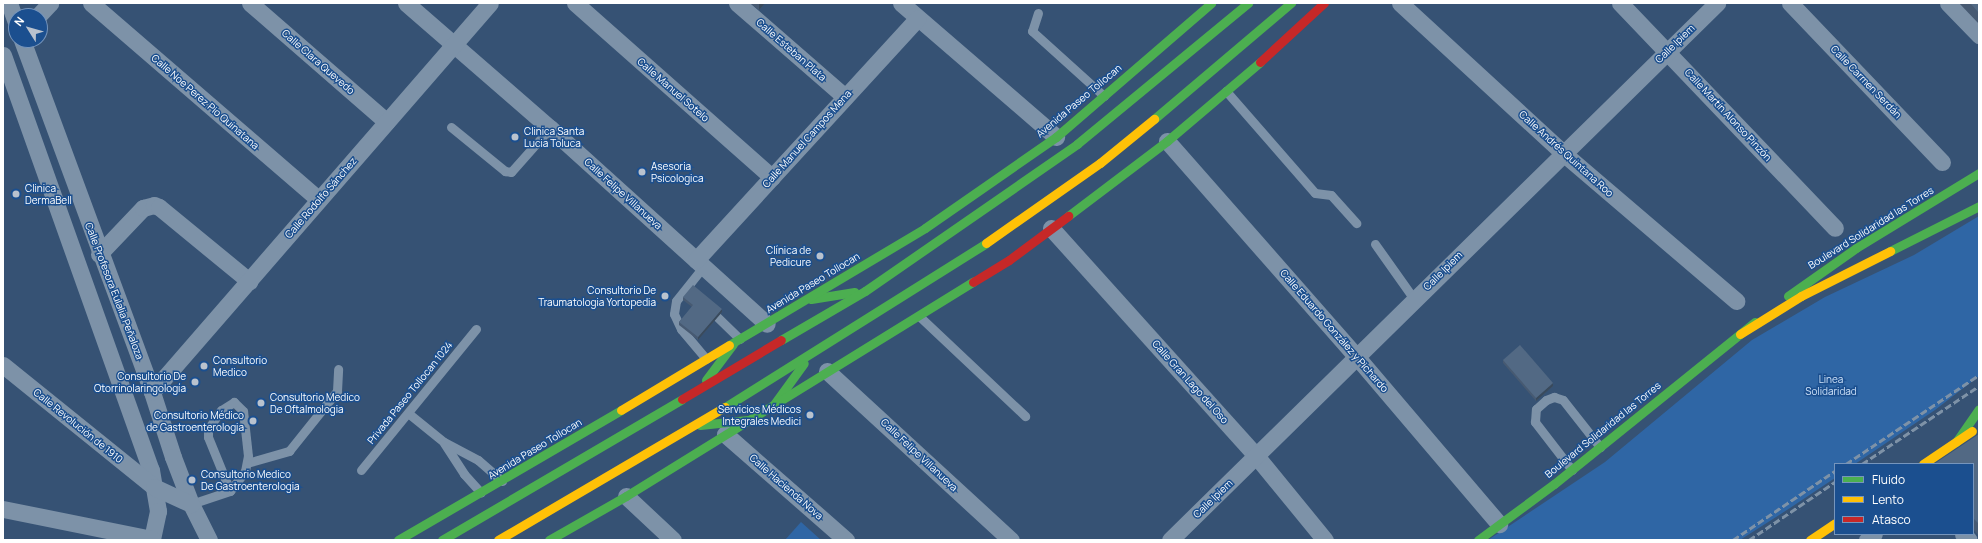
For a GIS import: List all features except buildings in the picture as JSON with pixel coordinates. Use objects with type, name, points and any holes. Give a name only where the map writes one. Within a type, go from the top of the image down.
[{"type":"main road","name":"Avenida Paseo Tollocan","points":[[398,540],[481,494],[706,359],[811,299],[925,228],[1056,137],[1211,3]]},
{"type":"main road","points":[[442,540],[865,291],[1077,144],[1248,3]]},
{"type":"main road","points":[[498,540],[693,426],[962,260],[1100,163],[1214,71],[1291,3]]},
{"type":"main road","points":[[550,540],[626,496],[1009,260],[1167,141],[1226,91],[1324,3]]},
{"type":"main road","name":"Boulevard Solidaridad las Torres","points":[[1478,540],[1572,470],[1740,334],[1831,264],[1979,173]]},
{"type":"main road","name":"Boulevard Solidaridad las Torres","points":[[1740,334],[1801,296],[1979,206]]},
{"type":"main road","points":[[811,299],[865,291]]},
{"type":"main road","points":[[700,388],[737,342]]},
{"type":"main road","points":[[775,403],[811,354]]},
{"type":"main road","points":[[1956,442],[1979,408]]},
{"type":"main road","points":[[693,426],[748,420]]},
{"type":"main road","points":[[1924,463],[1979,426]]},
{"type":"main road","points":[[1810,540],[1834,524]]},
{"type":"street","name":"Calle Noe Perez Pio Quinatana","points":[[91,3],[318,200]]},
{"type":"street","name":"Calle Clara Quevedo","points":[[250,3],[387,122]]},
{"type":"street","name":"Calle Felipe Villanueva","points":[[406,3],[550,128],[766,324]]},
{"type":"street","name":"Calle Rodolfo Sánchez","points":[[152,392],[490,3]]},
{"type":"street","name":"Calle Manuel Sotelo","points":[[575,3],[772,177]]},
{"type":"street","name":"Calle Esteban Plata","points":[[737,3],[845,97]]},
{"type":"street","points":[[901,3],[1056,137]]},
{"type":"street","name":"Calle Andrés Quintana Roo","points":[[1400,3],[1563,153],[1736,301]]},
{"type":"street","name":"Calle Martín Alonso Pinzón","points":[[1620,3],[1834,228]]},
{"type":"street","name":"Calle Ipiem","points":[[1170,540],[1257,457],[1356,356],[1717,3]]},
{"type":"street","name":"Calle Carmen Serdán","points":[[1790,3],[1942,162]]},
{"type":"street","points":[[1948,3],[1979,35]]},
{"type":"street","name":"Calle Manuel Campos Mena","points":[[700,264],[772,177],[918,18]]},
{"type":"street","name":"Calle Profesora Eulalia Peñaloza","points":[[25,48],[152,392],[173,457],[191,504],[208,540]]},
{"type":"street","points":[[3,55],[147,458],[158,511],[152,540],[3,509]]},
{"type":"street","name":"Calle Eduardo González y Pichardo","points":[[1167,141],[1356,356],[1499,524]]},
{"type":"street","points":[[100,254],[142,208],[154,205],[159,207],[248,281]]},
{"type":"street","name":"Calle Gran Lago del Oso","points":[[1051,228],[1257,457],[1325,540]]},
{"type":"street","points":[[3,350],[7,368]]},
{"type":"street","name":"Calle Revolución de 1910","points":[[7,368],[154,487],[191,504]]},
{"type":"street","name":"Calle Felipe Villanueva","points":[[827,371],[1011,540]]},
{"type":"street","name":"Calle Hacienda Nova","points":[[725,434],[846,540]]},
{"type":"street","points":[[147,458],[173,457]]},
{"type":"street","points":[[626,496],[673,540]]},
{"type":"lane","points":[[1038,13],[1032,31],[1104,96]]},
{"type":"lane","points":[[1226,91],[1315,193],[1331,195],[1356,223]]},
{"type":"lane","points":[[451,126],[506,171],[511,172],[550,128]]},
{"type":"lane","points":[[1375,244],[1414,299]]},
{"type":"lane","points":[[700,264],[689,291],[676,300],[674,314],[681,330],[706,359]]},
{"type":"lane","points":[[703,304],[737,342]]},
{"type":"lane","points":[[919,316],[1025,416]]},
{"type":"lane","name":"Privada Paseo Tollocan 1024","points":[[361,470],[476,329]]},
{"type":"lane","points":[[247,464],[289,450],[337,391],[338,370]]},
{"type":"lane","points":[[1572,470],[1535,422],[1536,409],[1546,400],[1554,397],[1563,400],[1600,447]]},
{"type":"lane","points":[[191,504],[230,491],[245,471],[247,464],[243,411],[234,402],[221,410],[208,429],[208,437],[230,491]]},
{"type":"lane","points":[[408,413],[444,442],[478,460],[503,481]]},
{"type":"lane","points":[[1971,432],[1979,437]]},
{"type":"lane","points":[[444,442],[464,474],[481,494]]},
{"type":"green space","name":"Linea Solidaridad","points":[[1979,216],[1979,376],[1935,410],[1856,463],[1834,463],[1834,479],[1740,540],[1488,540],[1605,462],[1752,340],[1825,297],[1914,255]]},
{"type":"green space","points":[[801,522],[821,540],[785,540]]},
{"type":"railway","points":[[1847,463],[1979,375]]},
{"type":"railway","points":[[1864,463],[1979,386]]},
{"type":"railway","points":[[1733,540],[1834,472]]},
{"type":"railway","points":[[1749,540],[1834,483]]},
{"type":"traffic: fast","points":[[729,345],[925,228],[1056,137],[1211,3]]},
{"type":"traffic: fast","points":[[781,340],[865,291],[1077,144],[1248,3]]},
{"type":"traffic: fast","points":[[1154,119],[1291,3]]},
{"type":"traffic: fast","points":[[1068,216],[1167,141],[1260,62]]},
{"type":"traffic: fast","points":[[1788,296],[1856,248],[1979,173]]},
{"type":"traffic: fast","points":[[1890,251],[1979,206]]},
{"type":"traffic: fast","points":[[725,407],[986,243]]},
{"type":"traffic: fast","points":[[549,540],[626,496],[973,282]]},
{"type":"traffic: fast","points":[[811,299],[854,292]]},
{"type":"traffic: fast","points":[[1478,540],[1554,484],[1755,322]]},
{"type":"traffic: fast","points":[[706,380],[733,344]]},
{"type":"traffic: fast","points":[[775,403],[804,363]]},
{"type":"traffic: fast","points":[[442,540],[682,399]]},
{"type":"traffic: fast","points":[[1956,442],[1979,409]]},
{"type":"traffic: fast","points":[[398,540],[621,410]]},
{"type":"traffic: fast","points":[[700,425],[748,420]]},
{"type":"traffic: slow","points":[[986,243],[1100,163],[1154,119]]},
{"type":"traffic: slow","points":[[1740,334],[1801,296],[1890,251]]},
{"type":"traffic: slow","points":[[621,410],[729,345]]},
{"type":"traffic: slow","points":[[498,540],[725,407]]},
{"type":"traffic: slow","points":[[1924,463],[1972,431]]},
{"type":"traffic: slow","points":[[1810,540],[1834,524]]},
{"type":"traffic: jam","points":[[1260,62],[1324,3]]},
{"type":"traffic: jam","points":[[973,282],[1009,260],[1068,216]]},
{"type":"traffic: jam","points":[[682,399],[781,340]]},
{"type":"place","name":"Clinica Santa Lucia Toluca","points":[[515,137]]},
{"type":"place","name":"Asesoria Psicologica","points":[[642,172]]},
{"type":"place","name":"Clinica DermaBell","points":[[16,194]]},
{"type":"place","name":"Clínica de Pedicure","points":[[820,256]]},
{"type":"place","name":"Consultorio De Traumatologia Yortopedia","points":[[665,296]]},
{"type":"place","name":"Consultorio Medico","points":[[204,366]]},
{"type":"place","name":"Consultorio De Otorrinolaringología","points":[[195,382]]},
{"type":"place","name":"Consultorio Medico De Oftalmologia","points":[[261,403]]},
{"type":"place","name":"Servicios Médicos Integrales Medici","points":[[810,415]]},
{"type":"place","name":"Consultorio Médico de Gastroenterologia","points":[[253,421]]},
{"type":"place","name":"Consultorio Medico De Gastroenterologia","points":[[192,480]]}]
